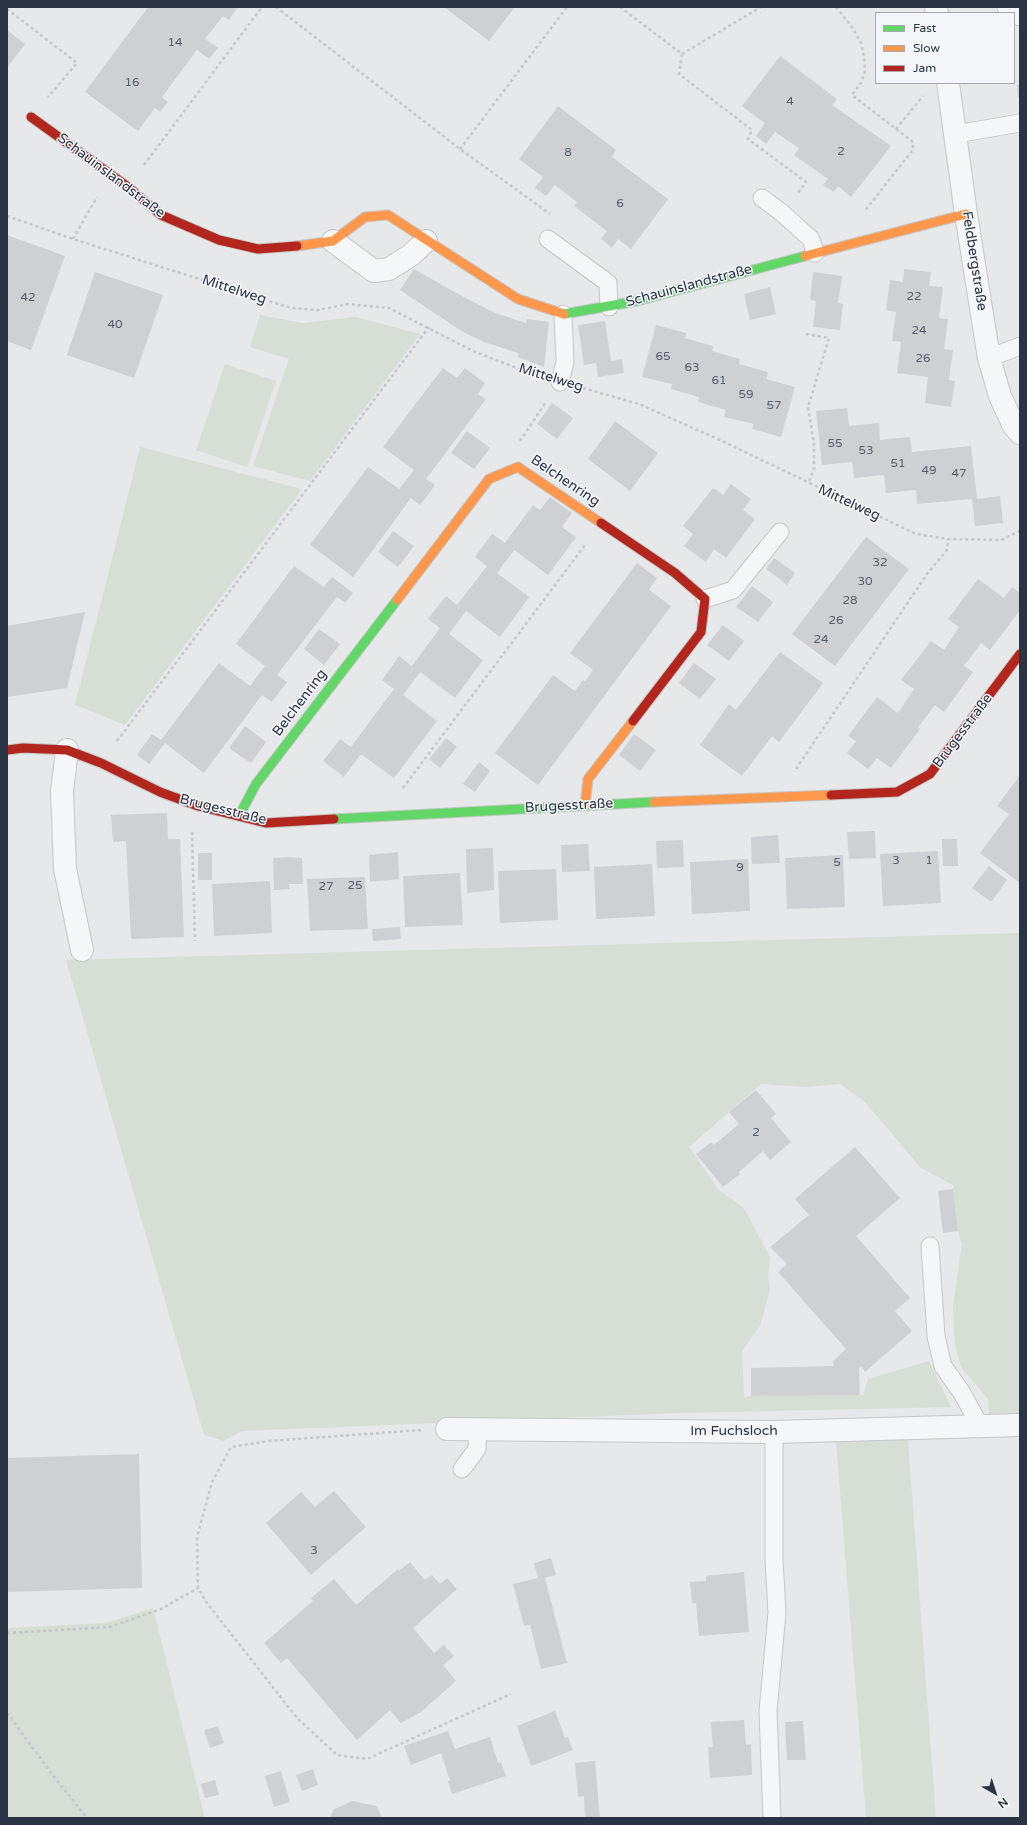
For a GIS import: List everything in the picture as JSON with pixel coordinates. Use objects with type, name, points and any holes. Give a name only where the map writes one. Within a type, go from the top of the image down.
[{"type":"street","name":"Feldbergstraße","points":[[948,87],[956,134],[966,214],[989,358],[1000,396],[1014,426],[1020,433]]},
{"type":"street","name":"Schauinslandstraße","points":[[31,118],[111,174],[161,215],[219,240],[258,249],[290,247],[334,241],[365,217],[388,215],[426,241],[518,299],[563,314],[637,301],[966,214]]},
{"type":"street","points":[[334,241],[374,271],[389,269],[411,255],[426,241]]},
{"type":"street","name":"Belchenring","points":[[239,816],[256,784],[489,479],[518,466],[675,573],[705,599]]},
{"type":"street","points":[[584,805],[588,779],[701,632],[705,599]]},
{"type":"street","name":"Brugesstraße","points":[[7,750],[23,748],[67,750],[101,763],[160,792],[198,806],[266,823],[584,805],[897,792],[930,774],[1020,654]]},
{"type":"street","points":[[67,750],[62,791],[65,869],[82,950]]},
{"type":"street","name":"Im Fuchsloch","points":[[447,1428],[478,1430],[774,1432],[1020,1425]]},
{"type":"lane","points":[[956,134],[1020,123]]},
{"type":"lane","points":[[762,198],[812,239],[815,253]]},
{"type":"lane","points":[[548,239],[608,283],[609,307]]},
{"type":"lane","points":[[560,382],[565,362],[563,314]]},
{"type":"lane","points":[[989,358],[1020,346]]},
{"type":"lane","points":[[705,599],[733,590],[780,532]]},
{"type":"lane","points":[[930,1246],[936,1336],[943,1366],[962,1393],[980,1426]]},
{"type":"lane","points":[[462,1469],[477,1449],[478,1430]]},
{"type":"lane","points":[[772,1818],[768,1711],[777,1613],[774,1559],[774,1432]]},
{"type":"path","points":[[128,187],[262,7]]},
{"type":"path","points":[[276,7],[460,149],[554,217]]},
{"type":"path","points":[[460,149],[567,7]]},
{"type":"path","points":[[620,7],[682,54]]},
{"type":"path","points":[[682,54],[761,7]]},
{"type":"path","points":[[836,7],[852,27],[861,43],[864,56],[865,70],[861,83],[852,95],[913,142],[912,150],[856,222],[861,241]]},
{"type":"path","points":[[7,9],[77,63],[31,118]]},
{"type":"path","points":[[682,54],[679,74],[752,130],[748,139],[806,182],[782,213]]},
{"type":"path","points":[[896,129],[921,96],[948,87]]},
{"type":"path","points":[[73,239],[111,174]]},
{"type":"path","name":"Mittelweg","points":[[7,216],[73,239],[291,308],[318,310],[348,304],[389,308],[473,351],[537,376],[639,404],[720,440],[808,484],[916,534],[948,539],[1001,540],[1020,530]]},
{"type":"path","points":[[101,763],[429,328]]},
{"type":"path","points":[[806,334],[829,338],[808,407],[814,444],[814,469],[808,484]]},
{"type":"path","points":[[530,426],[560,382]]},
{"type":"path","points":[[398,815],[397,796],[602,522]]},
{"type":"path","points":[[785,797],[794,772],[926,574],[947,550],[948,539]]},
{"type":"path","points":[[195,941],[192,824],[198,806]]},
{"type":"path","points":[[447,1428],[269,1441],[231,1447],[212,1482],[197,1537],[198,1588],[212,1609],[297,1718],[337,1755],[367,1759],[511,1694]]},
{"type":"path","points":[[7,1632],[110,1627],[161,1609],[198,1588]]},
{"type":"path","points":[[7,1713],[55,1778],[87,1818]]},
{"type":"shaded area","points":[[260,315],[302,323],[356,317],[420,334],[310,481],[253,466],[289,359],[250,347]]},
{"type":"shaded area","points":[[225,364],[276,381],[247,467],[196,450]]},
{"type":"shaded area","points":[[140,447],[302,489],[125,725],[75,705]]},
{"type":"shaded area","points":[[1020,933],[1020,1415],[989,1417],[988,1399],[961,1367],[955,1345],[953,1306],[962,1244],[958,1231],[953,1189],[954,1186],[920,1167],[864,1101],[840,1084],[807,1087],[761,1084],[689,1147],[718,1189],[744,1208],[770,1257],[768,1277],[770,1289],[760,1326],[742,1351],[744,1398],[751,1396],[863,1395],[868,1379],[929,1361],[951,1407],[680,1413],[242,1431],[224,1441],[204,1435],[66,960]]},
{"type":"shaded area","points":[[836,1440],[908,1440],[936,1818],[866,1818]]},
{"type":"shaded area","points":[[153,1608],[205,1818],[7,1818],[7,1628],[106,1623]]},
{"type":"building","points":[[148,7],[238,7],[229,20],[223,16],[205,39],[218,48],[209,59],[197,50],[162,97],[168,102],[160,112],[155,108],[138,131],[85,92]]},
{"type":"building","points":[[444,7],[512,7],[514,8],[489,41]]},
{"type":"building","points":[[7,30],[25,44],[7,68]]},
{"type":"building","points":[[780,56],[837,99],[832,105],[891,146],[851,197],[838,186],[834,192],[823,185],[828,179],[794,155],[799,148],[775,132],[766,144],[756,136],[765,123],[742,106]]},
{"type":"building","points":[[1017,85],[1020,85],[1020,97],[1018,97]]},
{"type":"building","points":[[558,106],[616,150],[612,157],[668,199],[631,249],[618,239],[612,248],[601,239],[607,231],[574,206],[577,202],[555,185],[546,196],[535,188],[543,177],[519,159]]},
{"type":"building","points":[[7,235],[65,256],[31,350],[7,341]]},
{"type":"building","points":[[414,269],[495,313],[526,323],[527,319],[549,322],[544,367],[518,357],[518,353],[484,342],[463,332],[400,290]]},
{"type":"building","points":[[904,269],[931,272],[929,286],[943,287],[939,318],[948,319],[944,349],[953,350],[949,380],[955,381],[951,407],[925,403],[928,377],[897,373],[901,342],[892,341],[896,312],[886,310],[890,280],[903,282]]},
{"type":"building","points":[[95,272],[163,295],[134,378],[67,355]]},
{"type":"building","points":[[813,272],[842,276],[838,303],[843,304],[840,330],[813,327],[816,301],[810,300]]},
{"type":"building","points":[[770,287],[776,314],[750,320],[744,294]]},
{"type":"building","points":[[605,321],[611,361],[622,359],[624,373],[598,377],[596,363],[584,365],[578,325]]},
{"type":"building","points":[[656,325],[686,333],[685,338],[713,346],[712,351],[740,359],[739,364],[768,372],[766,379],[795,387],[781,437],[752,429],[754,424],[724,417],[726,410],[698,402],[699,397],[671,389],[672,384],[642,377]]},
{"type":"building","points":[[443,368],[457,378],[465,368],[485,383],[478,394],[486,399],[426,479],[435,485],[428,495],[420,505],[411,498],[353,577],[310,545],[368,467],[399,489],[414,470],[383,447]]},
{"type":"building","points":[[552,403],[573,418],[557,439],[537,424]]},
{"type":"building","points":[[847,408],[849,426],[879,423],[880,440],[910,437],[912,452],[971,446],[977,499],[1000,496],[1003,523],[975,526],[972,499],[917,504],[916,490],[886,493],[884,475],[854,478],[852,462],[822,465],[816,411]]},
{"type":"building","points":[[615,421],[658,453],[630,491],[588,459]]},
{"type":"building","points":[[467,431],[490,448],[474,469],[451,453]]},
{"type":"building","points":[[731,484],[751,499],[743,510],[755,519],[726,558],[714,549],[706,562],[684,546],[693,534],[683,526],[713,488],[723,495]]},
{"type":"building","points":[[550,497],[572,513],[562,527],[576,537],[548,575],[514,550],[497,573],[529,597],[500,637],[466,611],[449,634],[483,660],[455,698],[420,672],[403,695],[437,721],[394,778],[361,754],[344,777],[323,761],[340,739],[351,747],[394,689],[382,680],[399,656],[412,666],[440,628],[428,619],[446,596],[457,605],[487,566],[475,557],[492,534],[505,543],[533,505],[540,510]]},
{"type":"building","points":[[393,531],[414,546],[398,567],[378,552]]},
{"type":"building","points":[[866,537],[909,569],[835,666],[792,634]]},
{"type":"building","points":[[774,558],[795,573],[787,585],[766,569]]},
{"type":"building","points":[[637,563],[657,578],[649,590],[671,606],[538,785],[495,753],[553,675],[575,691],[583,680],[585,682],[593,670],[570,653]]},
{"type":"building","points":[[294,566],[324,587],[332,577],[353,593],[345,603],[337,597],[277,675],[287,682],[272,702],[262,695],[204,773],[165,743],[149,764],[137,755],[152,734],[161,740],[219,663],[250,686],[265,666],[236,644]]},
{"type":"building","points":[[978,579],[1004,598],[1012,587],[1020,593],[1020,610],[990,650],[981,643],[964,666],[973,672],[944,712],[935,705],[918,727],[920,729],[891,768],[877,758],[868,769],[847,753],[856,741],[848,736],[877,697],[898,713],[914,689],[901,680],[931,641],[944,650],[959,627],[948,619]]},
{"type":"building","points":[[752,586],[773,602],[758,622],[736,607]]},
{"type":"building","points":[[85,612],[67,688],[7,697],[7,626]]},
{"type":"building","points":[[723,625],[744,641],[729,661],[707,645]]},
{"type":"building","points":[[319,629],[340,644],[324,665],[304,649]]},
{"type":"building","points":[[780,652],[823,683],[779,742],[772,736],[742,776],[700,745],[729,704],[736,710]]},
{"type":"building","points":[[694,663],[716,679],[700,699],[679,683]]},
{"type":"building","points":[[245,726],[266,742],[251,763],[229,748]]},
{"type":"building","points":[[634,734],[656,750],[640,771],[619,755]]},
{"type":"building","points":[[446,738],[457,747],[440,768],[429,759]]},
{"type":"building","points":[[479,762],[490,771],[475,792],[463,784]]},
{"type":"building","points":[[1020,775],[1020,883],[980,853],[1009,814],[997,806]]},
{"type":"building","points":[[167,813],[168,839],[180,839],[184,937],[131,939],[126,841],[113,842],[111,815]]},
{"type":"building","points":[[875,831],[876,858],[849,859],[847,832]]},
{"type":"building","points":[[778,835],[780,863],[752,864],[751,837]]},
{"type":"building","points":[[942,839],[957,839],[958,866],[943,866]]},
{"type":"building","points":[[683,840],[684,867],[657,868],[656,841]]},
{"type":"building","points":[[588,844],[590,871],[562,872],[561,845]]},
{"type":"building","points":[[493,848],[494,890],[467,893],[466,849]]},
{"type":"building","points":[[938,851],[941,903],[883,906],[880,854]]},
{"type":"building","points":[[398,852],[399,879],[370,882],[369,855]]},
{"type":"building","points":[[198,853],[212,853],[212,880],[198,880]]},
{"type":"building","points":[[843,855],[845,907],[787,909],[785,858]]},
{"type":"building","points":[[273,858],[302,858],[303,884],[289,884],[290,889],[274,890]]},
{"type":"building","points":[[748,859],[750,911],[692,914],[690,862]]},
{"type":"building","points":[[652,864],[655,916],[596,919],[594,867]]},
{"type":"building","points":[[989,866],[1007,880],[991,902],[972,888]]},
{"type":"building","points":[[556,869],[558,920],[500,923],[498,871]]},
{"type":"building","points":[[460,873],[463,925],[405,927],[403,876]]},
{"type":"building","points":[[365,877],[368,929],[310,931],[307,879]]},
{"type":"building","points":[[270,881],[272,933],[214,936],[212,884]]},
{"type":"building","points":[[400,927],[401,939],[373,941],[372,929]]},
{"type":"building","points":[[756,1090],[776,1114],[771,1118],[791,1142],[770,1160],[763,1151],[739,1172],[740,1174],[723,1187],[696,1154],[711,1142],[714,1145],[739,1124],[729,1112]]},
{"type":"building","points":[[855,1147],[900,1198],[856,1236],[910,1298],[895,1311],[912,1331],[865,1372],[862,1367],[859,1368],[860,1395],[751,1396],[751,1368],[833,1366],[833,1361],[846,1349],[778,1272],[787,1264],[770,1247],[809,1215],[795,1199]]},
{"type":"building","points":[[953,1189],[958,1231],[943,1233],[938,1191]]},
{"type":"building","points":[[139,1454],[142,1588],[7,1592],[7,1458]]},
{"type":"building","points":[[334,1491],[366,1527],[311,1575],[266,1523],[301,1492],[315,1507]]},
{"type":"building","points":[[551,1558],[556,1575],[545,1578],[567,1663],[541,1669],[530,1625],[524,1626],[513,1584],[538,1578],[534,1563]]},
{"type":"building","points":[[410,1562],[425,1580],[432,1575],[440,1584],[447,1578],[457,1589],[413,1628],[434,1653],[444,1645],[454,1656],[443,1665],[456,1681],[421,1712],[401,1723],[390,1710],[357,1740],[287,1658],[281,1663],[264,1643],[313,1601],[311,1598],[334,1579],[356,1605],[398,1569],[399,1571]]},
{"type":"building","points":[[744,1572],[749,1632],[699,1636],[696,1603],[692,1603],[690,1582],[706,1581],[706,1576]]},
{"type":"building","points":[[555,1711],[565,1738],[568,1737],[573,1750],[531,1766],[517,1726]]},
{"type":"building","points":[[744,1720],[746,1745],[751,1744],[752,1775],[710,1778],[708,1747],[713,1747],[711,1722]]},
{"type":"building","points":[[803,1721],[806,1760],[787,1760],[785,1722]]},
{"type":"building","points":[[218,1726],[224,1743],[210,1748],[204,1730]]},
{"type":"building","points":[[448,1731],[455,1749],[490,1737],[498,1763],[501,1762],[506,1776],[452,1794],[448,1781],[450,1781],[441,1753],[411,1765],[404,1746]]},
{"type":"building","points":[[595,1761],[600,1818],[585,1818],[584,1796],[578,1797],[575,1763]]},
{"type":"building","points":[[313,1769],[318,1785],[302,1791],[296,1775]]},
{"type":"building","points":[[281,1771],[290,1802],[274,1807],[265,1776]]},
{"type":"building","points":[[215,1780],[219,1795],[205,1798],[201,1784]]},
{"type":"building","points":[[352,1801],[376,1806],[383,1818],[330,1818],[333,1810]]},
{"type":"traffic: fast","points":[[564,314],[637,301],[805,256]]},
{"type":"traffic: fast","points":[[239,816],[256,784],[397,600]]},
{"type":"traffic: fast","points":[[334,819],[654,802]]},
{"type":"traffic: slow","points":[[805,256],[966,214]]},
{"type":"traffic: slow","points":[[297,246],[333,241],[365,217],[388,215],[518,299],[564,314]]},
{"type":"traffic: slow","points":[[397,600],[489,479],[518,467],[601,523]]},
{"type":"traffic: slow","points":[[585,805],[588,779],[633,721]]},
{"type":"traffic: slow","points":[[654,802],[831,795]]},
{"type":"traffic: jam","points":[[31,117],[128,187],[161,215],[219,240],[258,249],[297,246]]},
{"type":"traffic: jam","points":[[601,523],[675,573],[705,599],[701,632],[633,721]]},
{"type":"traffic: jam","points":[[831,795],[897,792],[930,774],[1020,654]]},
{"type":"traffic: jam","points":[[7,750],[23,748],[67,750],[101,763],[160,792],[198,806],[266,823],[334,819]]}]
